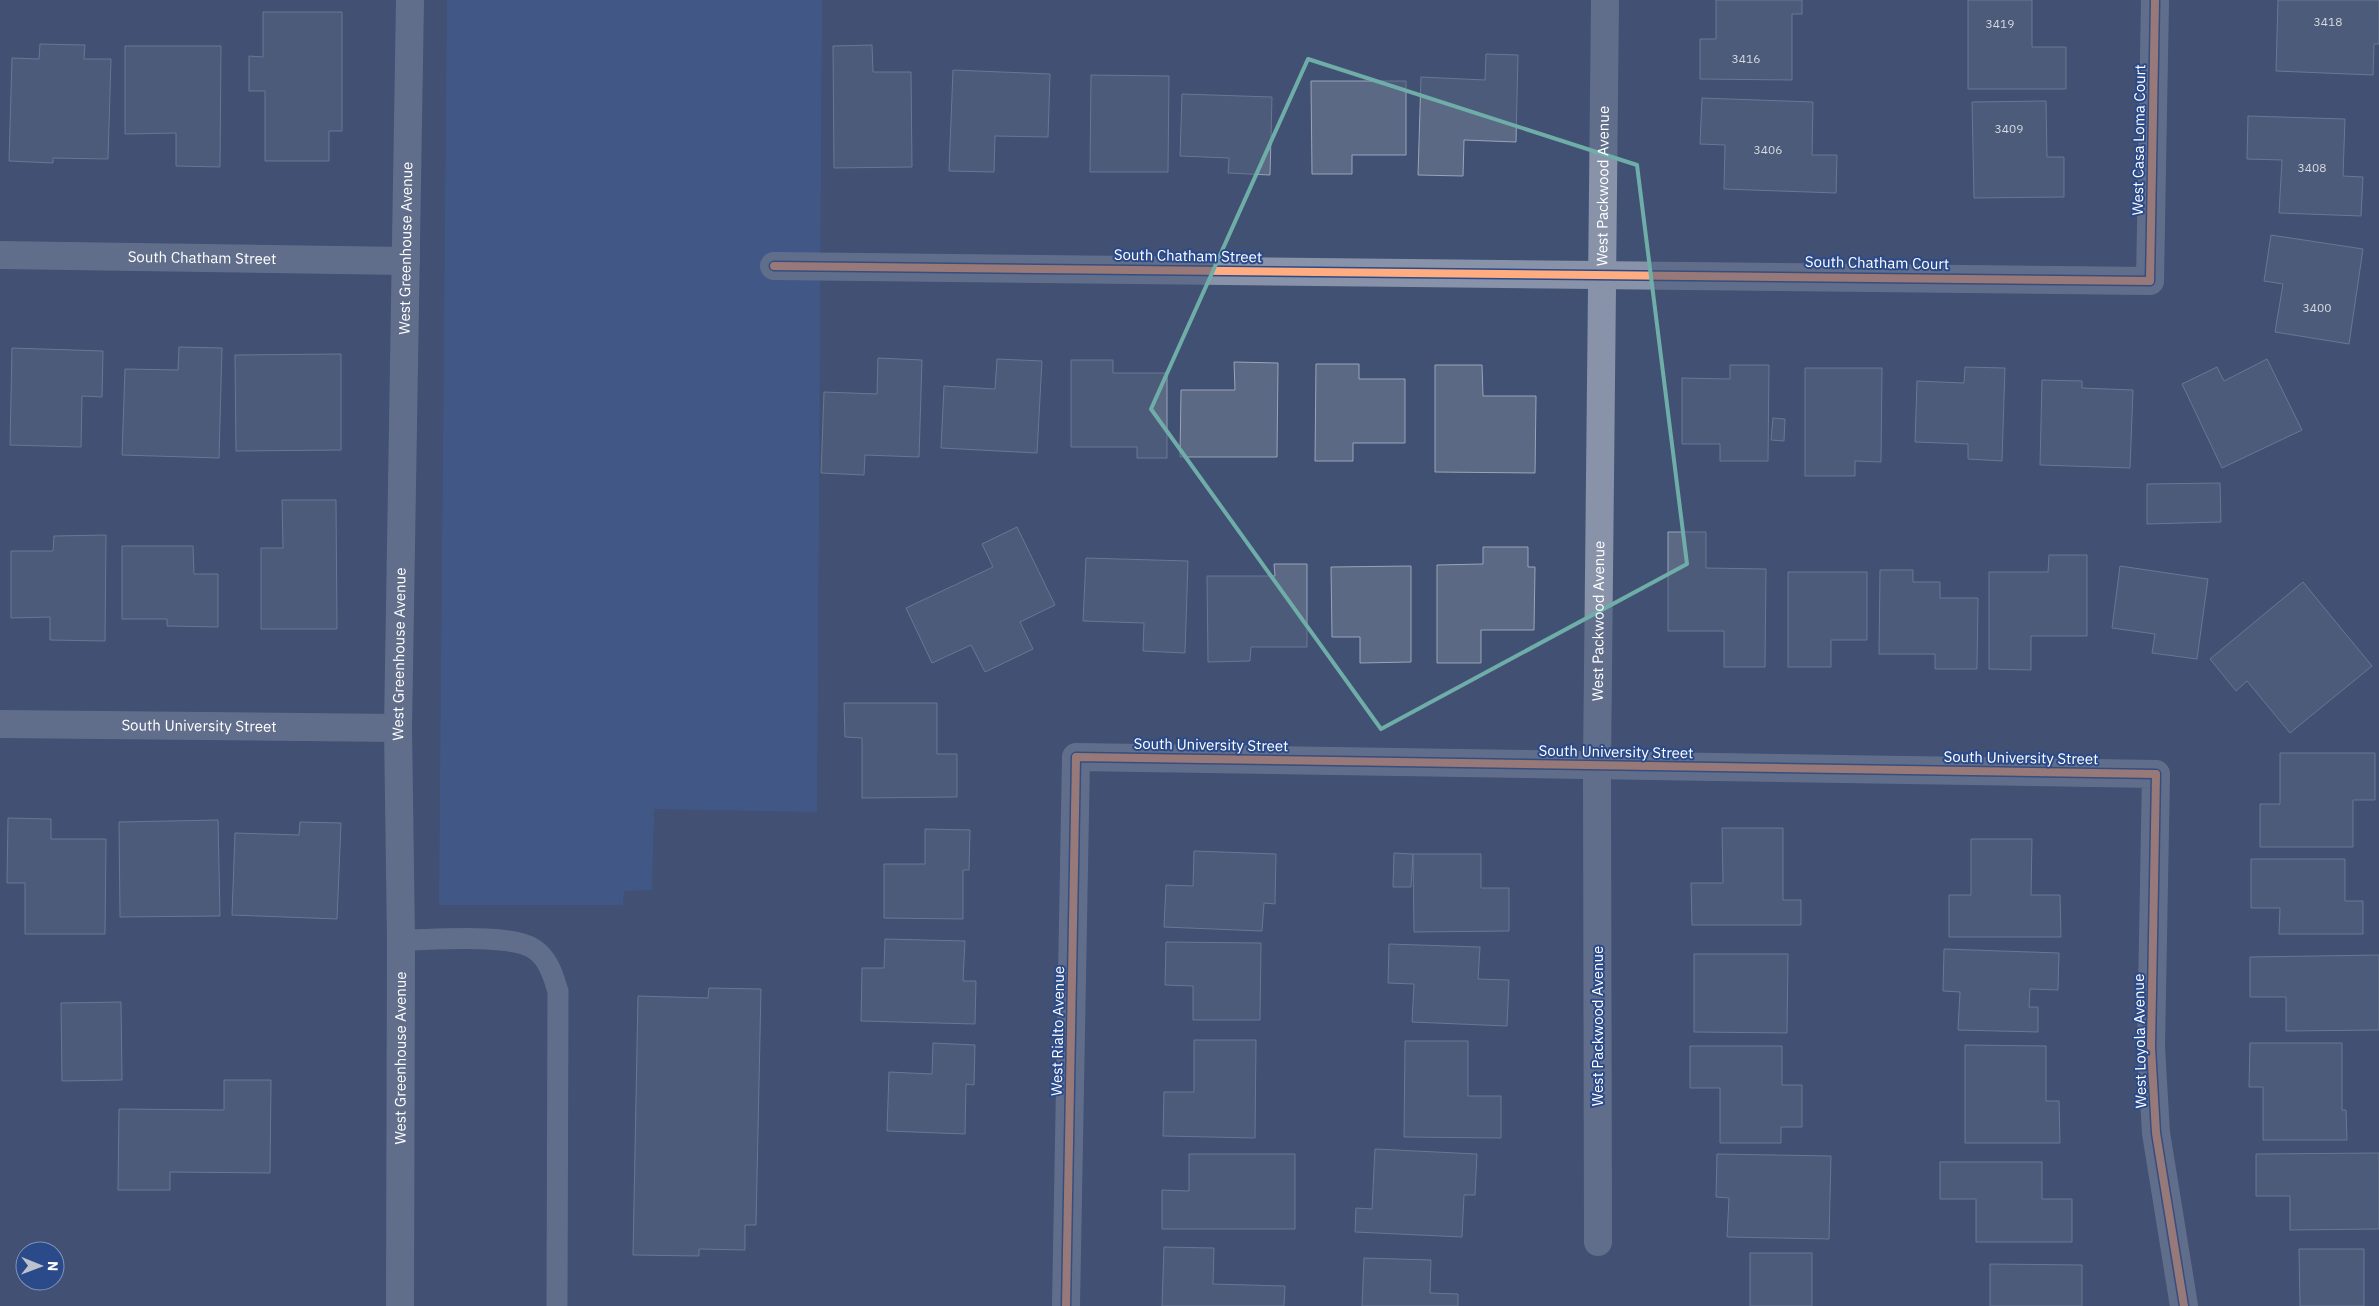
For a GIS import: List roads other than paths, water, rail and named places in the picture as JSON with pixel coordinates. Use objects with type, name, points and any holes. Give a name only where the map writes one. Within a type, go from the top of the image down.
[{"type":"street","name":"West Greenhouse Avenue","points":[[400,1306],[401,940],[398,728],[410,0]]},
{"type":"street","name":"West Packwood Avenue","points":[[1598,1242],[1597,765],[1603,274],[1604,0]]},
{"type":"street","name":"West Casa Loma Court","points":[[2150,281],[2155,0]]},
{"type":"street","name":"South Chatham Street","points":[[0,256],[406,260]]},
{"type":"street","name":"South Chatham Street","points":[[774,266],[1603,274]]},
{"type":"street","name":"South Chatham Court","points":[[1603,274],[2150,281]]},
{"type":"street","name":"South University Street","points":[[0,724],[398,728]]},
{"type":"street","name":"South University Street","points":[[1076,757],[2156,774]]},
{"type":"street","name":"West Rialto Avenue","points":[[1066,1306],[1076,757]]},
{"type":"street","name":"West Loyola Avenue","points":[[2156,774],[2152,1057],[2156,1133],[2184,1306]]},
{"type":"lane","points":[[401,940],[504,940],[522,943],[535,950],[547,962],[553,974],[558,992],[557,1306]]}]
